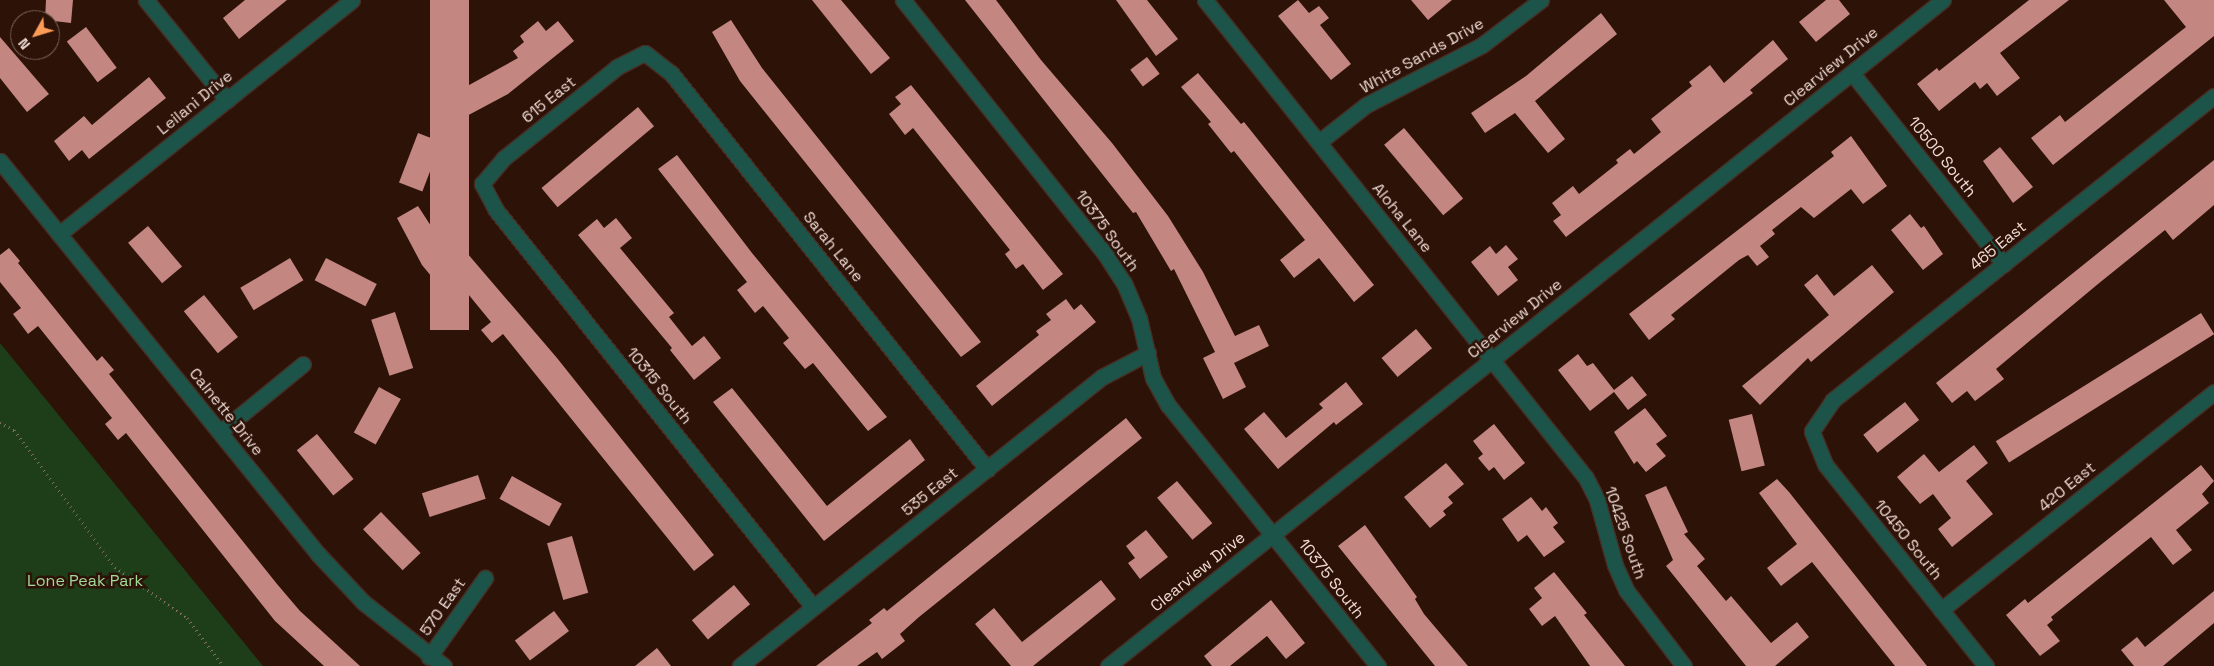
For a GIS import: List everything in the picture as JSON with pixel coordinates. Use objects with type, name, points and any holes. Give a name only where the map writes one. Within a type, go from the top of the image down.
[{"type":"street","points":[[146,0],[227,100]]},
{"type":"street","name":"Leilani Drive","points":[[59,234],[352,0]]},
{"type":"street","name":"10375 South","points":[[903,0],[1104,252],[1124,283],[1136,309],[1153,378],[1168,405],[1378,666]]},
{"type":"street","name":"Aloha Lane","points":[[1205,0],[1572,458]]},
{"type":"street","name":"Clearview Drive","points":[[1108,666],[1943,0]]},
{"type":"street","name":"White Sands Drive","points":[[1319,142],[1375,100],[1482,45],[1538,1]]},
{"type":"street","name":"615 East","points":[[482,184],[504,158],[626,61],[645,53]]},
{"type":"street","name":"Sarah Lane","points":[[645,53],[671,73],[987,468]]},
{"type":"street","name":"10500 South","points":[[1852,72],[2004,264]]},
{"type":"street","name":"465 East","points":[[1812,431],[1833,400],[2214,96]]},
{"type":"street","name":"Calnette Drive","points":[[0,161],[318,554],[363,602],[429,657],[444,666]]},
{"type":"street","name":"10315 South","points":[[482,184],[496,210],[813,607]]},
{"type":"street","name":"535 East","points":[[740,666],[1102,377],[1148,353]]},
{"type":"street","points":[[220,432],[303,364]]},
{"type":"street","name":"420 East","points":[[1941,610],[2214,392]]},
{"type":"street","name":"10450 South","points":[[1812,431],[1825,464],[1986,666]]},
{"type":"street","name":"10425 South","points":[[1572,458],[1586,478],[1597,500],[1615,565],[1626,590],[1684,666]]},
{"type":"street","name":"570 East","points":[[429,657],[485,578]]},
{"type":"path","points":[[0,422],[14,430],[115,567],[187,618],[223,666]]},
{"type":"green space","name":"Lone Peak Park","points":[[0,343],[263,666],[0,666]]},
{"type":"building","points":[[46,0],[73,0],[71,23],[60,22],[60,10],[46,10]]},
{"type":"building","points":[[245,0],[287,0],[239,39],[223,18]]},
{"type":"building","points":[[430,0],[469,0],[469,330],[430,330]]},
{"type":"building","points":[[812,0],[841,0],[890,58],[871,74]]},
{"type":"building","points":[[965,0],[996,0],[1041,60],[1112,143],[1168,216],[1203,272],[1235,336],[1259,325],[1269,346],[1234,363],[1246,387],[1223,399],[1203,358],[1215,352],[1174,269],[1171,271],[1136,212],[1133,213]]},
{"type":"building","points":[[1116,0],[1147,0],[1178,39],[1156,56]]},
{"type":"building","points":[[1298,0],[1309,13],[1319,6],[1329,18],[1320,25],[1351,64],[1331,80],[1278,16]]},
{"type":"building","points":[[1411,0],[1452,0],[1428,20]]},
{"type":"building","points":[[1826,0],[1839,0],[1850,14],[1816,42],[1799,22]]},
{"type":"building","points":[[2029,0],[2069,0],[2000,53],[2020,78],[1997,96],[1987,83],[1980,89],[1975,82],[1939,111],[1917,84],[1937,68],[1939,71]]},
{"type":"building","points":[[2164,0],[2214,0],[2214,36],[2053,165],[2031,138],[2060,115],[2065,122],[2186,27]]},
{"type":"building","points":[[1601,13],[1617,34],[1535,101],[1565,139],[1548,153],[1515,113],[1485,133],[1471,113],[1526,76]]},
{"type":"building","points":[[731,20],[762,68],[981,342],[961,357],[740,81],[712,32]]},
{"type":"building","points":[[538,21],[546,31],[558,21],[574,41],[508,94],[463,118],[451,95],[518,58],[513,51],[524,42],[520,36]]},
{"type":"building","points":[[86,27],[117,68],[98,82],[67,41]]},
{"type":"building","points":[[0,37],[10,49],[10,60],[20,60],[49,94],[27,112],[0,78]]},
{"type":"building","points":[[1773,40],[1788,59],[1750,90],[1753,93],[1566,237],[1553,221],[1561,215],[1552,203],[1573,186],[1579,194],[1618,163],[1616,160],[1630,149],[1634,154],[1661,132],[1651,119],[1692,86],[1689,82],[1710,65],[1724,83]]},
{"type":"building","points":[[1147,57],[1160,74],[1143,86],[1130,70]]},
{"type":"building","points":[[1198,73],[1241,124],[1244,122],[1374,285],[1354,302],[1319,258],[1294,278],[1280,260],[1305,240],[1234,151],[1231,153],[1208,124],[1211,122],[1181,87]]},
{"type":"building","points":[[149,77],[166,98],[89,159],[82,150],[69,161],[54,141],[84,116],[92,125]]},
{"type":"building","points":[[911,85],[1063,274],[1043,290],[1023,264],[1016,269],[1005,254],[1010,250],[913,128],[905,135],[889,114],[901,104],[895,97]]},
{"type":"building","points":[[638,107],[654,126],[558,207],[541,188]]},
{"type":"building","points":[[1404,128],[1463,198],[1443,215],[1384,145]]},
{"type":"building","points":[[418,133],[441,142],[422,191],[399,182]]},
{"type":"building","points":[[1851,136],[1887,186],[1863,204],[1851,189],[1814,218],[1801,207],[1772,230],[1775,234],[1760,246],[1769,257],[1757,266],[1748,255],[1739,260],[1671,315],[1675,319],[1649,340],[1629,314],[1834,156],[1831,152]]},
{"type":"building","points":[[2000,147],[2033,187],[2013,203],[1983,161]]},
{"type":"building","points":[[677,155],[752,253],[887,417],[868,431],[813,363],[805,369],[783,343],[789,338],[763,306],[755,313],[737,290],[747,282],[658,169]]},
{"type":"building","points":[[2214,160],[2214,205],[2173,240],[2165,230],[2098,284],[1996,369],[2004,379],[1975,401],[1967,391],[1952,403],[1936,383]]},
{"type":"building","points":[[418,206],[455,263],[467,253],[557,358],[714,555],[694,571],[503,334],[492,343],[481,330],[491,322],[459,283],[446,294],[422,265],[397,218]]},
{"type":"building","points":[[1910,214],[1921,228],[1924,226],[1943,254],[1923,270],[1891,230]]},
{"type":"building","points":[[616,218],[632,238],[620,248],[674,313],[669,317],[692,346],[704,336],[721,358],[694,380],[670,350],[672,348],[578,235],[597,219],[604,228]]},
{"type":"building","points":[[148,226],[182,267],[162,283],[128,243]]},
{"type":"building","points":[[1506,245],[1518,259],[1508,267],[1518,280],[1498,296],[1471,262],[1490,246],[1496,254]]},
{"type":"building","points":[[9,248],[20,261],[18,263],[97,361],[102,356],[114,370],[109,374],[277,584],[300,611],[360,666],[324,666],[275,621],[126,433],[118,440],[105,424],[112,418],[38,326],[28,334],[13,314],[21,308],[0,282],[0,255]]},
{"type":"building","points":[[290,258],[303,280],[254,310],[240,288]]},
{"type":"building","points":[[326,258],[377,284],[365,306],[315,280]]},
{"type":"building","points":[[1872,265],[1894,292],[1811,362],[1808,358],[1760,405],[1742,386],[1829,315],[1804,285],[1817,274],[1834,296]]},
{"type":"building","points":[[204,295],[238,337],[218,353],[184,311]]},
{"type":"building","points":[[1066,299],[1074,310],[1081,304],[1096,322],[992,406],[976,386],[1039,335],[1036,331],[1051,320],[1046,314]]},
{"type":"building","points":[[395,312],[413,368],[389,376],[371,320]]},
{"type":"building","points":[[2201,313],[2214,334],[2009,462],[1996,441]]},
{"type":"building","points":[[1416,329],[1432,348],[1398,377],[1382,358]]},
{"type":"building","points":[[1578,354],[1587,366],[1593,363],[1614,390],[1632,376],[1647,395],[1628,410],[1614,392],[1590,411],[1558,370]]},
{"type":"building","points":[[1346,382],[1363,404],[1336,425],[1334,422],[1278,469],[1244,429],[1264,412],[1286,438],[1323,408],[1319,404]]},
{"type":"building","points":[[379,387],[401,399],[376,445],[354,432]]},
{"type":"building","points":[[732,388],[827,506],[910,439],[925,460],[824,541],[713,402]]},
{"type":"building","points":[[1905,402],[1919,420],[1877,453],[1863,435]]},
{"type":"building","points":[[1645,408],[1667,436],[1656,444],[1666,456],[1646,472],[1637,461],[1634,464],[1614,432]]},
{"type":"building","points":[[1752,414],[1765,465],[1742,471],[1729,420]]},
{"type":"building","points":[[1126,418],[1142,438],[919,617],[900,634],[905,641],[882,659],[877,652],[857,666],[816,666],[872,623],[869,620],[884,608],[887,611]]},
{"type":"building","points":[[1494,424],[1525,463],[1504,480],[1494,467],[1489,471],[1478,458],[1483,454],[1473,441]]},
{"type":"building","points":[[317,434],[354,479],[333,495],[297,450]]},
{"type":"building","points":[[1974,445],[1988,463],[1966,481],[1993,514],[1952,547],[1938,529],[1951,518],[1933,494],[1920,504],[1897,477],[1924,454],[1939,472]]},
{"type":"building","points":[[1446,463],[1464,484],[1448,497],[1453,503],[1443,511],[1446,515],[1430,528],[1404,497]]},
{"type":"building","points":[[2201,465],[2214,481],[2202,494],[2209,503],[2176,530],[2192,550],[2173,565],[2151,537],[2051,617],[2053,620],[2047,625],[2060,641],[2040,656],[2006,615],[2025,599],[2028,603]]},
{"type":"building","points":[[478,475],[486,499],[430,517],[422,493]]},
{"type":"building","points":[[512,476],[562,504],[549,526],[499,499]]},
{"type":"building","points":[[1777,479],[1927,666],[1895,666],[1812,562],[1781,586],[1767,568],[1797,544],[1759,493]]},
{"type":"building","points":[[1177,481],[1212,523],[1192,540],[1157,498]]},
{"type":"building","points":[[1666,486],[1688,532],[1684,534],[1705,559],[1697,566],[1726,601],[1731,596],[1771,643],[1797,622],[1809,637],[1775,666],[1746,666],[1666,566],[1673,560],[1645,495]]},
{"type":"building","points":[[1531,497],[1542,511],[1546,507],[1558,523],[1553,527],[1565,542],[1544,557],[1527,535],[1518,542],[1502,519]]},
{"type":"building","points":[[381,512],[421,553],[403,570],[363,529]]},
{"type":"building","points":[[1365,525],[1417,597],[1415,599],[1424,614],[1468,666],[1435,666],[1338,546]]},
{"type":"building","points":[[1146,530],[1168,557],[1140,579],[1128,563],[1135,558],[1126,546]]},
{"type":"building","points":[[572,536],[588,593],[563,600],[547,543]]},
{"type":"building","points":[[1554,572],[1587,613],[1584,615],[1625,666],[1590,666],[1555,616],[1542,626],[1529,609],[1542,598],[1534,588]]},
{"type":"building","points":[[1101,580],[1116,599],[1033,666],[1011,666],[975,624],[994,608],[1022,642]]},
{"type":"building","points":[[734,585],[750,604],[708,640],[692,620]]},
{"type":"building","points":[[2214,591],[2214,623],[2163,666],[2134,666],[2121,650],[2137,637],[2145,647]]},
{"type":"building","points":[[1271,600],[1305,643],[1286,659],[1267,636],[1230,666],[1212,666],[1204,656]]},
{"type":"building","points":[[554,611],[569,631],[530,660],[515,640]]},
{"type":"building","points":[[657,648],[671,666],[635,666]]}]
